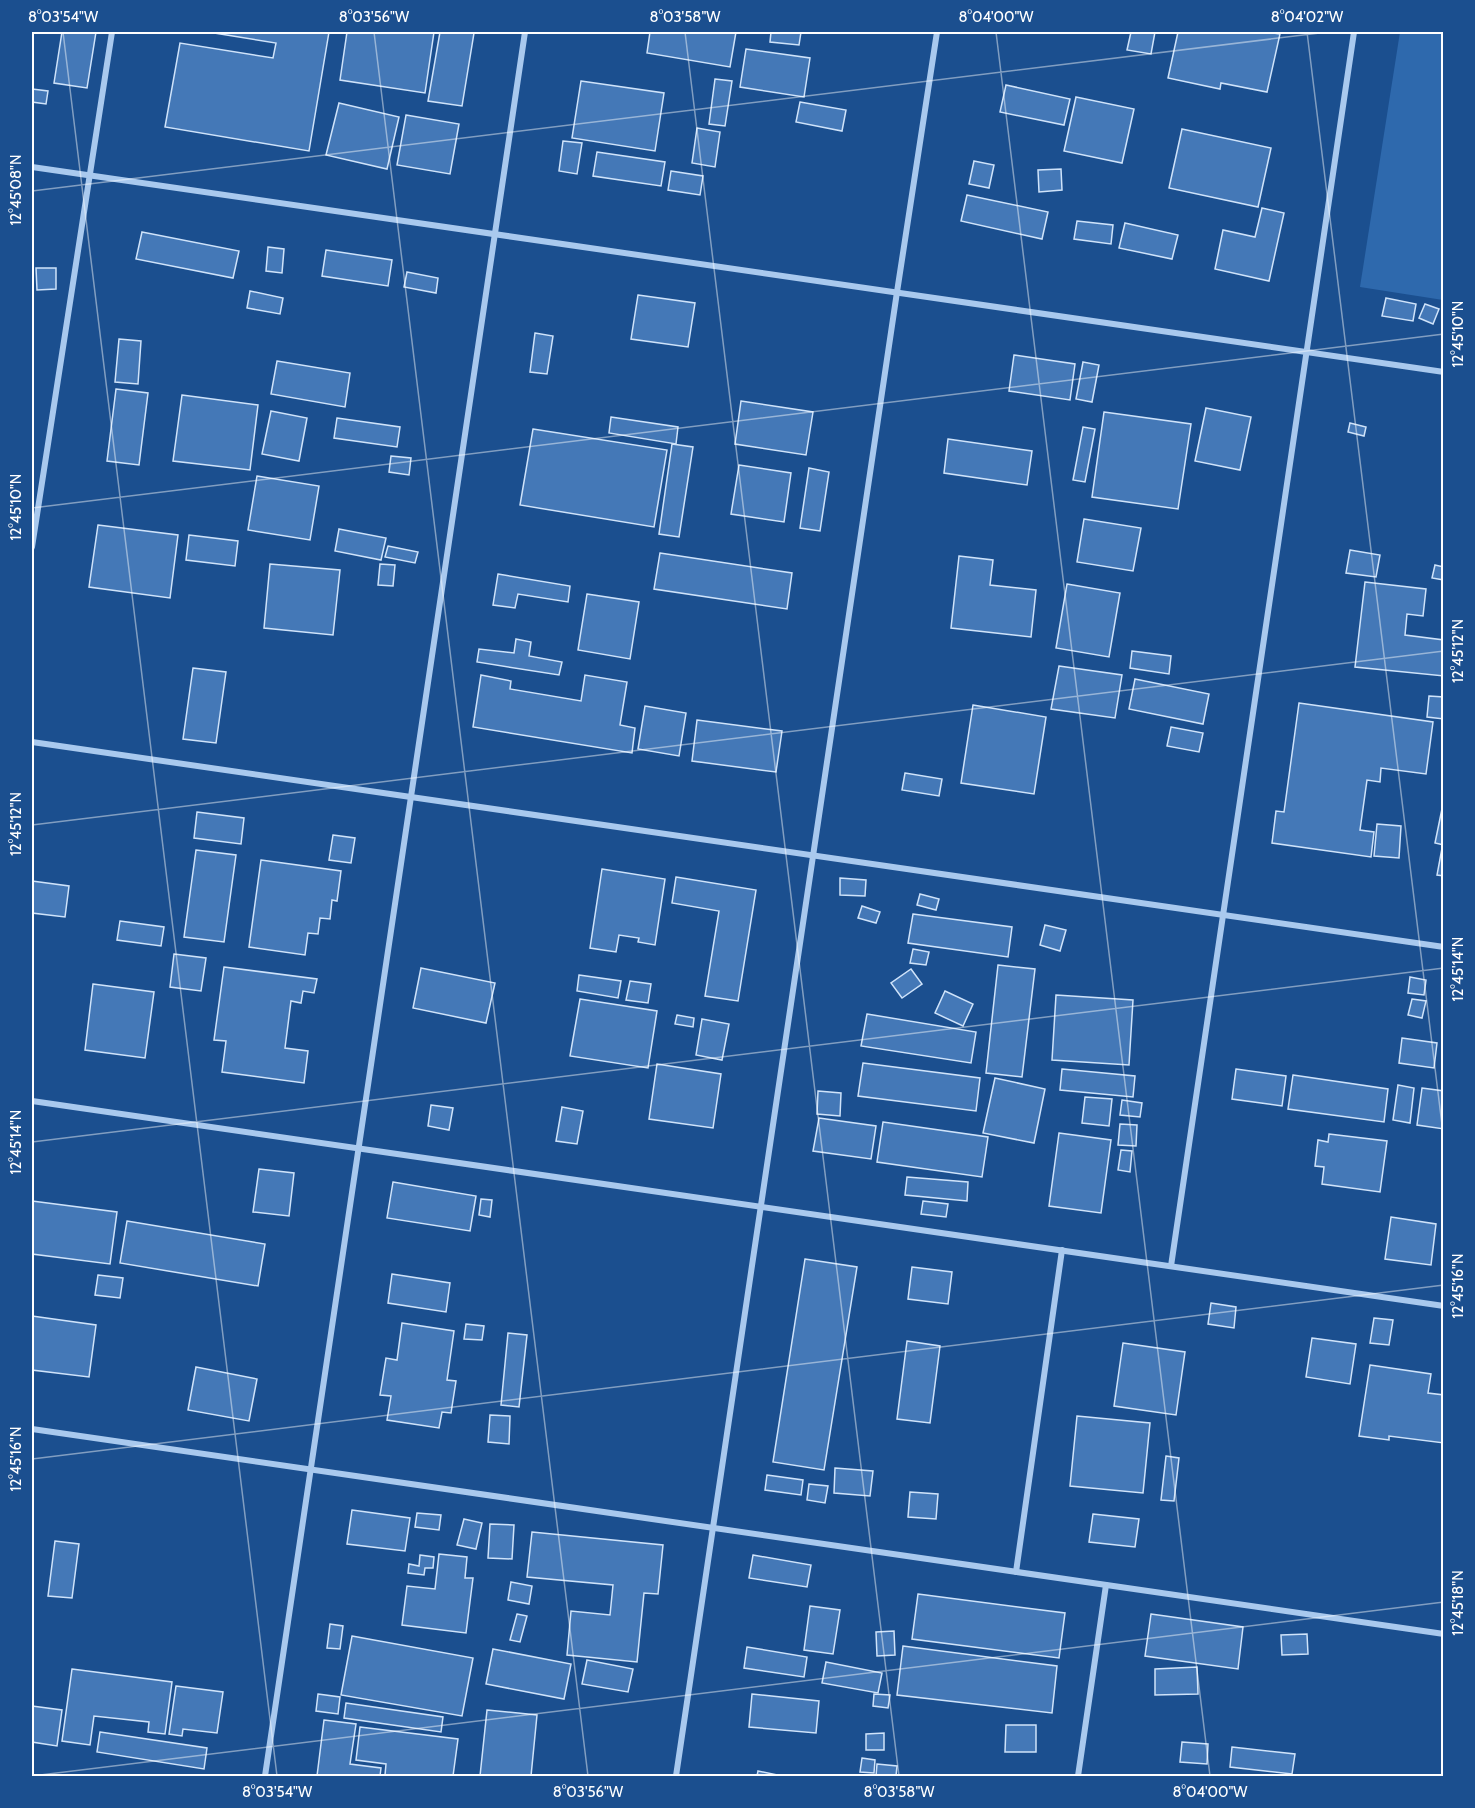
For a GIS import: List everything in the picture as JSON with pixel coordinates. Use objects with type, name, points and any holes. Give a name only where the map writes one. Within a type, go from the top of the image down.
[{"type":"street","points":[[32,547],[112,32]]},
{"type":"street","points":[[266,1776],[525,32]]},
{"type":"street","points":[[676,1776],[937,32]]},
{"type":"street","points":[[1171,1266],[1354,32]]},
{"type":"street","points":[[32,167],[1443,372]]},
{"type":"street","points":[[32,742],[1443,947]]},
{"type":"street","points":[[32,1101],[1443,1306]]},
{"type":"street","points":[[1016,1572],[1062,1250]]},
{"type":"street","points":[[32,1429],[1443,1634]]},
{"type":"street","points":[[1078,1776],[1106,1585]]},
{"type":"shaded area","points":[[1400,32],[1443,32],[1443,300],[1360,287]]},
{"type":"building","points":[[62,32],[96,32],[87,88],[54,83]]},
{"type":"building","points":[[208,32],[329,32],[309,151],[165,127],[180,43],[273,58],[276,43]]},
{"type":"building","points":[[347,32],[434,32],[425,93],[340,80]]},
{"type":"building","points":[[440,32],[474,33],[462,106],[428,101]]},
{"type":"building","points":[[650,32],[736,32],[730,67],[647,53]]},
{"type":"building","points":[[771,32],[801,32],[799,45],[770,42]]},
{"type":"building","points":[[1131,32],[1155,32],[1151,54],[1127,50]]},
{"type":"building","points":[[1178,32],[1280,34],[1267,92],[1221,83],[1220,89],[1168,78]]},
{"type":"building","points":[[746,49],[810,58],[804,97],[740,87]]},
{"type":"building","points":[[715,79],[732,81],[725,126],[709,124]]},
{"type":"building","points":[[581,81],[664,93],[655,151],[572,138]]},
{"type":"building","points":[[1006,85],[1070,99],[1064,125],[1000,112]]},
{"type":"building","points":[[32,89],[48,91],[46,104],[32,102]]},
{"type":"building","points":[[1076,97],[1134,109],[1122,163],[1064,151]]},
{"type":"building","points":[[800,102],[846,110],[842,131],[796,122]]},
{"type":"building","points":[[339,103],[399,117],[387,169],[326,155]]},
{"type":"building","points":[[406,115],[459,124],[450,174],[397,165]]},
{"type":"building","points":[[697,128],[720,132],[715,167],[692,163]]},
{"type":"building","points":[[1182,129],[1271,148],[1258,207],[1169,188]]},
{"type":"building","points":[[563,141],[582,143],[577,174],[559,171]]},
{"type":"building","points":[[597,152],[665,162],[661,186],[593,176]]},
{"type":"building","points":[[974,161],[994,165],[989,188],[969,184]]},
{"type":"building","points":[[1061,169],[1062,190],[1039,192],[1038,170]]},
{"type":"building","points":[[671,171],[703,176],[700,195],[668,190]]},
{"type":"building","points":[[967,195],[1048,212],[1042,239],[961,221]]},
{"type":"building","points":[[1262,208],[1284,213],[1269,281],[1215,269],[1223,230],[1255,237]]},
{"type":"building","points":[[1077,221],[1113,225],[1111,244],[1074,239]]},
{"type":"building","points":[[1125,223],[1178,235],[1172,259],[1119,248]]},
{"type":"building","points":[[142,232],[239,251],[233,278],[136,259]]},
{"type":"building","points":[[268,247],[284,249],[282,273],[266,271]]},
{"type":"building","points":[[326,250],[392,260],[388,286],[322,276]]},
{"type":"building","points":[[36,268],[56,268],[56,289],[37,290]]},
{"type":"building","points":[[407,272],[438,278],[436,293],[404,287]]},
{"type":"building","points":[[250,291],[283,298],[280,314],[247,308]]},
{"type":"building","points":[[638,295],[695,303],[688,347],[631,339]]},
{"type":"building","points":[[1386,298],[1416,304],[1413,321],[1382,316]]},
{"type":"building","points":[[1425,304],[1439,309],[1433,324],[1419,318]]},
{"type":"building","points":[[535,333],[553,336],[547,374],[530,372]]},
{"type":"building","points":[[119,339],[141,341],[138,384],[115,382]]},
{"type":"building","points":[[1014,355],[1075,364],[1070,400],[1009,391]]},
{"type":"building","points":[[277,361],[350,373],[345,407],[271,394]]},
{"type":"building","points":[[1083,362],[1099,365],[1092,402],[1076,399]]},
{"type":"building","points":[[116,389],[148,393],[139,465],[107,461]]},
{"type":"building","points":[[182,395],[258,405],[250,470],[173,461]]},
{"type":"building","points":[[741,401],[813,412],[806,455],[735,444]]},
{"type":"building","points":[[1206,408],[1251,417],[1240,470],[1195,461]]},
{"type":"building","points":[[271,411],[307,418],[299,461],[262,454]]},
{"type":"building","points":[[1104,412],[1191,424],[1178,509],[1092,497]]},
{"type":"building","points":[[611,417],[678,427],[676,444],[609,433]]},
{"type":"building","points":[[337,418],[400,427],[397,447],[334,438]]},
{"type":"building","points":[[1350,423],[1366,427],[1364,436],[1348,432]]},
{"type":"building","points":[[1083,427],[1095,429],[1085,482],[1073,480]]},
{"type":"building","points":[[533,429],[667,450],[654,527],[520,505]]},
{"type":"building","points":[[948,439],[1032,451],[1027,485],[944,473]]},
{"type":"building","points":[[672,444],[693,447],[679,537],[659,534]]},
{"type":"building","points":[[391,456],[411,458],[409,475],[389,472]]},
{"type":"building","points":[[739,465],[791,473],[784,522],[731,514]]},
{"type":"building","points":[[809,468],[829,472],[820,531],[800,528]]},
{"type":"building","points":[[257,476],[319,486],[310,540],[248,530]]},
{"type":"building","points":[[1084,519],[1141,528],[1133,571],[1077,562]]},
{"type":"building","points":[[98,525],[178,535],[170,598],[89,587]]},
{"type":"building","points":[[339,529],[386,538],[381,560],[335,551]]},
{"type":"building","points":[[189,535],[238,541],[235,566],[186,560]]},
{"type":"building","points":[[388,546],[418,552],[415,563],[385,557]]},
{"type":"building","points":[[1350,550],[1380,555],[1376,577],[1346,573]]},
{"type":"building","points":[[660,553],[792,573],[787,609],[654,589]]},
{"type":"building","points":[[959,556],[993,560],[990,585],[1036,590],[1031,637],[951,628]]},
{"type":"building","points":[[270,564],[340,570],[333,635],[264,628]]},
{"type":"building","points":[[380,564],[395,565],[393,586],[378,585]]},
{"type":"building","points":[[1435,565],[1444,567],[1444,580],[1432,578]]},
{"type":"building","points":[[498,574],[570,586],[568,602],[518,594],[515,608],[493,605]]},
{"type":"building","points":[[1365,582],[1426,589],[1423,616],[1407,614],[1405,635],[1444,640],[1444,676],[1355,667]]},
{"type":"building","points":[[1067,584],[1120,593],[1109,657],[1056,648]]},
{"type":"building","points":[[587,594],[639,602],[630,659],[578,650]]},
{"type":"building","points":[[516,639],[531,642],[529,656],[562,662],[559,675],[477,662],[479,649],[514,653]]},
{"type":"building","points":[[1132,651],[1171,656],[1169,674],[1130,668]]},
{"type":"building","points":[[1059,666],[1122,675],[1115,718],[1051,709]]},
{"type":"building","points":[[193,668],[226,672],[216,743],[183,739]]},
{"type":"building","points":[[481,675],[511,681],[510,689],[581,701],[585,675],[627,682],[620,725],[635,728],[632,753],[473,727]]},
{"type":"building","points":[[1135,679],[1209,694],[1203,724],[1129,709]]},
{"type":"building","points":[[1429,696],[1444,697],[1444,719],[1427,717]]},
{"type":"building","points":[[1299,703],[1433,722],[1426,774],[1381,768],[1380,782],[1367,780],[1360,830],[1374,832],[1371,857],[1272,843],[1276,811],[1284,812]]},
{"type":"building","points":[[973,705],[1046,717],[1034,794],[961,783]]},
{"type":"building","points":[[645,706],[686,713],[679,756],[638,749]]},
{"type":"building","points":[[697,720],[782,731],[776,772],[692,761]]},
{"type":"building","points":[[1171,727],[1203,733],[1199,752],[1167,746]]},
{"type":"building","points":[[905,773],[942,779],[939,796],[902,790]]},
{"type":"building","points":[[1444,799],[1444,845],[1435,843]]},
{"type":"building","points":[[197,812],[244,818],[241,844],[194,838]]},
{"type":"building","points":[[1377,824],[1401,826],[1399,858],[1374,856]]},
{"type":"building","points":[[333,835],[355,838],[351,863],[329,860]]},
{"type":"building","points":[[1442,848],[1444,849],[1444,876],[1437,875]]},
{"type":"building","points":[[196,850],[236,855],[224,942],[184,937]]},
{"type":"building","points":[[261,860],[341,871],[337,901],[332,900],[330,919],[320,918],[318,934],[308,933],[305,955],[249,947]]},
{"type":"building","points":[[602,869],[665,879],[655,945],[638,942],[639,938],[619,935],[616,952],[590,948]]},
{"type":"building","points":[[676,877],[756,890],[738,1001],[705,996],[719,911],[672,903]]},
{"type":"building","points":[[840,878],[866,880],[865,896],[840,895]]},
{"type":"building","points":[[32,881],[69,886],[65,917],[32,913]]},
{"type":"building","points":[[920,894],[939,899],[936,910],[917,905]]},
{"type":"building","points":[[862,906],[880,912],[876,923],[858,918]]},
{"type":"building","points":[[913,914],[1012,927],[1008,957],[908,943]]},
{"type":"building","points":[[120,921],[164,927],[161,946],[117,940]]},
{"type":"building","points":[[1045,925],[1066,930],[1060,951],[1040,945]]},
{"type":"building","points":[[913,949],[929,952],[926,965],[910,963]]},
{"type":"building","points":[[174,954],[206,958],[201,991],[170,987]]},
{"type":"building","points":[[998,965],[1035,969],[1022,1077],[986,1073]]},
{"type":"building","points":[[224,967],[317,979],[314,993],[303,991],[301,1003],[291,1001],[285,1048],[308,1051],[304,1083],[222,1072],[226,1041],[214,1040]]},
{"type":"building","points":[[421,968],[495,983],[486,1023],[413,1008]]},
{"type":"building","points":[[911,969],[922,984],[902,998],[891,983]]},
{"type":"building","points":[[579,975],[621,981],[618,998],[577,991]]},
{"type":"building","points":[[1410,977],[1426,980],[1424,995],[1408,993]]},
{"type":"building","points":[[630,981],[651,984],[648,1003],[626,1000]]},
{"type":"building","points":[[93,984],[154,992],[145,1058],[85,1050]]},
{"type":"building","points":[[945,991],[973,1004],[963,1026],[935,1013]]},
{"type":"building","points":[[1056,995],[1133,1000],[1129,1065],[1052,1060]]},
{"type":"building","points":[[580,999],[657,1011],[648,1068],[570,1056]]},
{"type":"building","points":[[1412,999],[1426,1001],[1422,1018],[1408,1015]]},
{"type":"building","points":[[867,1014],[976,1032],[971,1063],[861,1046]]},
{"type":"building","points":[[677,1015],[694,1018],[693,1027],[675,1024]]},
{"type":"building","points":[[702,1019],[729,1024],[722,1060],[696,1055]]},
{"type":"building","points":[[1402,1038],[1437,1043],[1434,1068],[1399,1063]]},
{"type":"building","points":[[863,1063],[980,1078],[976,1111],[858,1096]]},
{"type":"building","points":[[657,1064],[721,1074],[713,1128],[649,1119]]},
{"type":"building","points":[[1062,1069],[1135,1076],[1133,1097],[1060,1090]]},
{"type":"building","points":[[1236,1069],[1286,1076],[1282,1106],[1232,1099]]},
{"type":"building","points":[[1293,1075],[1388,1089],[1384,1122],[1288,1109]]},
{"type":"building","points":[[995,1078],[1045,1089],[1034,1143],[983,1133]]},
{"type":"building","points":[[1398,1085],[1414,1088],[1410,1123],[1393,1120]]},
{"type":"building","points":[[1422,1088],[1444,1091],[1444,1129],[1417,1125]]},
{"type":"building","points":[[818,1091],[841,1093],[840,1116],[817,1114]]},
{"type":"building","points":[[1085,1097],[1112,1099],[1109,1126],[1082,1123]]},
{"type":"building","points":[[1122,1100],[1142,1103],[1140,1117],[1120,1115]]},
{"type":"building","points":[[431,1105],[453,1108],[449,1130],[428,1126]]},
{"type":"building","points":[[562,1107],[583,1111],[577,1144],[556,1141]]},
{"type":"building","points":[[819,1118],[876,1126],[871,1159],[813,1151]]},
{"type":"building","points":[[883,1122],[988,1137],[982,1177],[877,1162]]},
{"type":"building","points":[[1120,1124],[1137,1125],[1136,1146],[1118,1145]]},
{"type":"building","points":[[1059,1133],[1111,1140],[1101,1213],[1049,1206]]},
{"type":"building","points":[[1329,1134],[1387,1141],[1380,1192],[1322,1184],[1324,1167],[1315,1166],[1318,1140],[1328,1142]]},
{"type":"building","points":[[1121,1150],[1132,1151],[1130,1172],[1118,1170]]},
{"type":"building","points":[[259,1169],[294,1173],[289,1216],[253,1212]]},
{"type":"building","points":[[907,1177],[968,1182],[967,1201],[905,1195]]},
{"type":"building","points":[[393,1182],[476,1196],[470,1231],[387,1218]]},
{"type":"building","points":[[481,1199],[492,1200],[490,1217],[479,1215]]},
{"type":"building","points":[[32,1201],[117,1212],[110,1264],[32,1254]]},
{"type":"building","points":[[923,1201],[948,1204],[946,1217],[921,1214]]},
{"type":"building","points":[[1391,1217],[1436,1224],[1431,1265],[1385,1259]]},
{"type":"building","points":[[127,1221],[265,1244],[258,1286],[120,1263]]},
{"type":"building","points":[[805,1259],[857,1267],[824,1470],[773,1462]]},
{"type":"building","points":[[912,1267],[952,1272],[948,1304],[908,1299]]},
{"type":"building","points":[[392,1274],[450,1283],[446,1312],[388,1303]]},
{"type":"building","points":[[98,1275],[123,1278],[120,1298],[95,1295]]},
{"type":"building","points":[[1211,1303],[1236,1307],[1234,1328],[1208,1324]]},
{"type":"building","points":[[32,1316],[96,1325],[89,1377],[32,1370]]},
{"type":"building","points":[[1374,1318],[1393,1320],[1389,1345],[1370,1343]]},
{"type":"building","points":[[402,1323],[454,1331],[447,1380],[456,1381],[451,1413],[442,1412],[439,1428],[387,1420],[391,1396],[380,1395],[386,1358],[397,1360]]},
{"type":"building","points":[[466,1324],[484,1326],[482,1340],[464,1339]]},
{"type":"building","points":[[508,1333],[527,1335],[519,1407],[501,1405]]},
{"type":"building","points":[[1312,1338],[1356,1344],[1350,1384],[1306,1377]]},
{"type":"building","points":[[907,1341],[940,1346],[930,1423],[897,1419]]},
{"type":"building","points":[[1123,1343],[1185,1352],[1176,1415],[1114,1406]]},
{"type":"building","points":[[1370,1365],[1431,1374],[1428,1393],[1444,1395],[1444,1443],[1389,1436],[1389,1440],[1359,1436]]},
{"type":"building","points":[[196,1367],[257,1379],[249,1421],[188,1410]]},
{"type":"building","points":[[490,1415],[510,1416],[509,1444],[488,1442]]},
{"type":"building","points":[[1077,1416],[1150,1423],[1143,1493],[1070,1486]]},
{"type":"building","points":[[1166,1456],[1179,1458],[1174,1501],[1161,1500]]},
{"type":"building","points":[[835,1468],[873,1471],[870,1496],[834,1493]]},
{"type":"building","points":[[767,1475],[803,1480],[801,1495],[765,1490]]},
{"type":"building","points":[[809,1484],[828,1486],[825,1503],[807,1500]]},
{"type":"building","points":[[910,1492],[938,1494],[936,1519],[908,1517]]},
{"type":"building","points":[[352,1510],[410,1518],[405,1551],[347,1544]]},
{"type":"building","points":[[417,1513],[441,1515],[439,1530],[415,1527]]},
{"type":"building","points":[[1093,1514],[1139,1519],[1135,1547],[1089,1542]]},
{"type":"building","points":[[464,1519],[482,1523],[476,1549],[457,1545]]},
{"type":"building","points":[[490,1524],[514,1525],[512,1559],[488,1558]]},
{"type":"building","points":[[532,1532],[663,1545],[658,1594],[644,1593],[637,1662],[567,1655],[571,1611],[610,1615],[613,1585],[527,1577]]},
{"type":"building","points":[[55,1541],[79,1544],[72,1598],[48,1596]]},
{"type":"building","points":[[439,1554],[467,1557],[465,1578],[473,1578],[466,1633],[402,1625],[407,1586],[435,1589]]},
{"type":"building","points":[[420,1555],[434,1557],[433,1568],[425,1568],[424,1575],[408,1573],[409,1564],[419,1566]]},
{"type":"building","points":[[753,1555],[811,1565],[807,1587],[749,1578]]},
{"type":"building","points":[[511,1582],[532,1586],[529,1604],[508,1600]]},
{"type":"building","points":[[918,1594],[1065,1613],[1059,1658],[912,1639]]},
{"type":"building","points":[[810,1606],[840,1610],[833,1654],[804,1650]]},
{"type":"building","points":[[517,1614],[527,1616],[520,1642],[510,1640]]},
{"type":"building","points":[[1151,1614],[1243,1627],[1238,1669],[1145,1656]]},
{"type":"building","points":[[330,1624],[343,1626],[340,1649],[327,1648]]},
{"type":"building","points":[[894,1631],[895,1655],[877,1656],[876,1632]]},
{"type":"building","points":[[1307,1634],[1308,1654],[1282,1655],[1281,1635]]},
{"type":"building","points":[[352,1636],[473,1658],[462,1716],[341,1695]]},
{"type":"building","points":[[903,1646],[1057,1666],[1052,1713],[897,1695]]},
{"type":"building","points":[[747,1647],[807,1657],[804,1677],[744,1668]]},
{"type":"building","points":[[493,1649],[571,1664],[564,1699],[486,1684]]},
{"type":"building","points":[[587,1660],[633,1669],[628,1692],[582,1684]]},
{"type":"building","points":[[826,1662],[882,1673],[878,1693],[822,1683]]},
{"type":"building","points":[[1197,1667],[1198,1694],[1155,1695],[1155,1669]]},
{"type":"building","points":[[72,1669],[172,1682],[165,1734],[148,1732],[149,1722],[94,1716],[90,1745],[62,1741]]},
{"type":"building","points":[[176,1686],[223,1692],[217,1733],[183,1729],[182,1736],[169,1734]]},
{"type":"building","points":[[318,1694],[340,1697],[338,1714],[316,1711]]},
{"type":"building","points":[[752,1694],[819,1701],[816,1733],[749,1727]]},
{"type":"building","points":[[874,1694],[890,1695],[888,1708],[873,1706]]},
{"type":"building","points":[[346,1703],[443,1717],[441,1732],[344,1718]]},
{"type":"building","points":[[32,1706],[62,1710],[57,1746],[32,1742]]},
{"type":"building","points":[[487,1710],[537,1715],[531,1776],[480,1776]]},
{"type":"building","points":[[324,1720],[356,1724],[350,1764],[381,1768],[380,1776],[317,1776]]},
{"type":"building","points":[[1006,1725],[1036,1725],[1036,1752],[1005,1752]]},
{"type":"building","points":[[360,1727],[458,1739],[453,1776],[385,1775],[386,1764],[356,1760]]},
{"type":"building","points":[[100,1732],[207,1748],[204,1769],[97,1752]]},
{"type":"building","points":[[884,1733],[884,1750],[866,1750],[866,1734]]},
{"type":"building","points":[[1182,1742],[1208,1744],[1207,1764],[1180,1762]]},
{"type":"building","points":[[1232,1747],[1295,1754],[1292,1774],[1230,1767]]},
{"type":"building","points":[[862,1758],[875,1760],[874,1773],[860,1772]]},
{"type":"building","points":[[877,1764],[897,1766],[896,1776],[876,1776]]},
{"type":"building","points":[[758,1771],[782,1776],[757,1776]]}]
